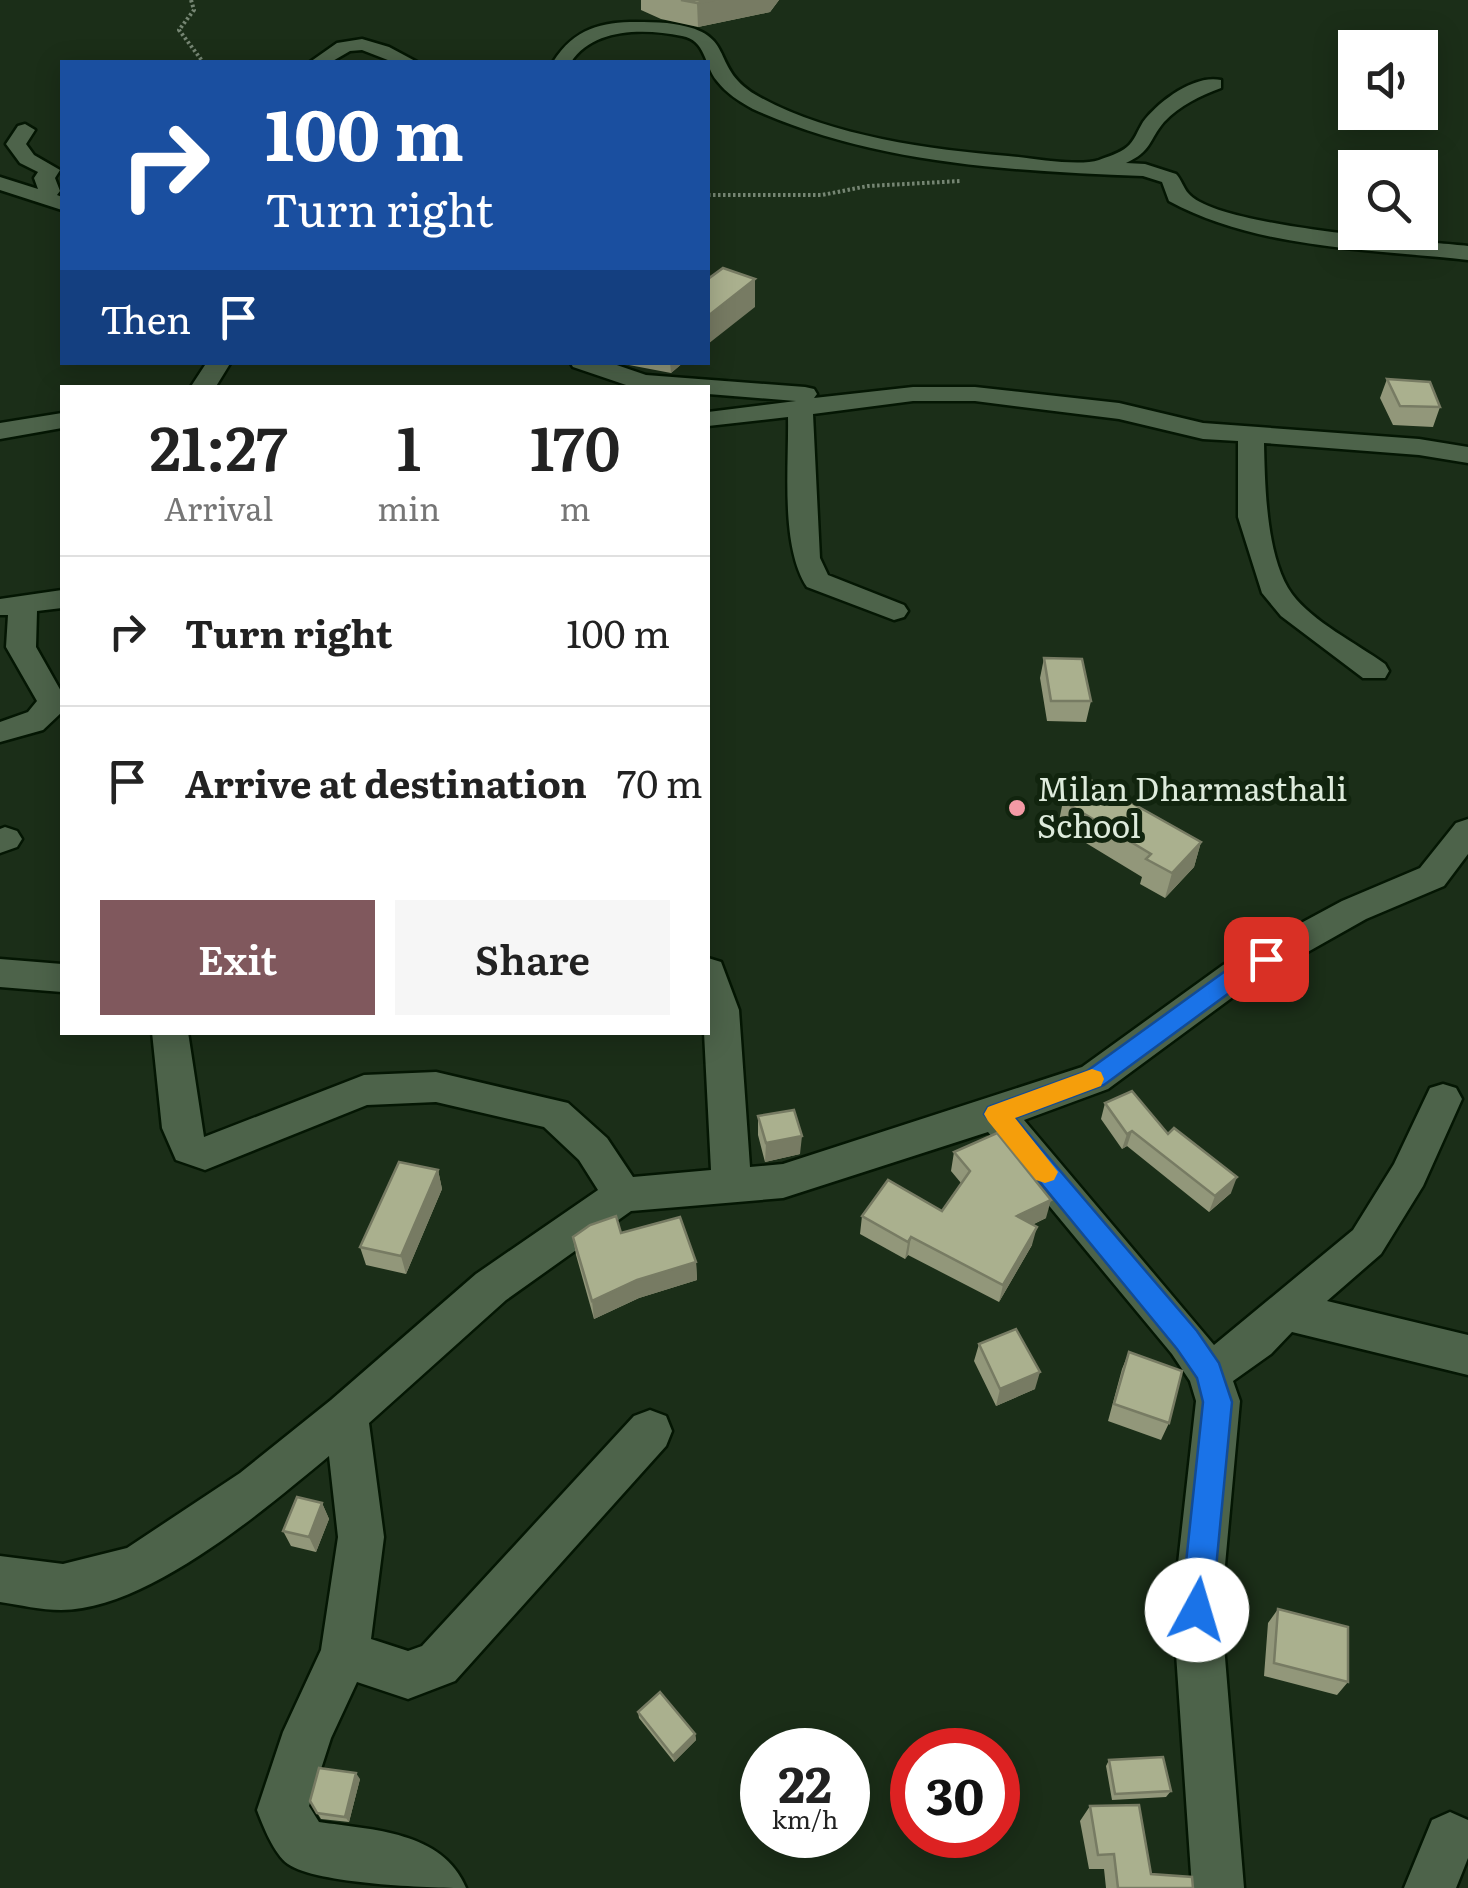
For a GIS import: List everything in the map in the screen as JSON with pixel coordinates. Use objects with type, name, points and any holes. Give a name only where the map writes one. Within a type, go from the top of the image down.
[{"type":"street","points":[[563,60],[574,43],[598,33],[642,28],[695,34],[709,42],[724,79],[760,105],[874,143],[942,156],[1145,170],[1169,178],[1184,202],[1255,223],[1334,237],[1468,252]]},
{"type":"street","points":[[322,60],[352,43],[402,60]]},
{"type":"street","points":[[1095,169],[1128,158],[1138,150],[1146,129],[1168,104],[1214,84]]},
{"type":"street","points":[[24,130],[16,144],[27,159],[48,166],[50,170],[44,178],[52,200]]},
{"type":"street","points":[[0,182],[52,200]]},
{"type":"street","points":[[591,365],[643,382],[681,385]]},
{"type":"street","points":[[710,387],[822,396],[850,404]]},
{"type":"street","points":[[710,419],[913,394],[975,394],[1119,410],[1202,431],[1468,454]]},
{"type":"street","points":[[800,410],[806,558],[817,581],[894,611]]},
{"type":"street","points":[[0,432],[60,421]]},
{"type":"street","points":[[1252,436],[1252,518],[1276,594],[1291,610],[1374,671]]},
{"type":"street","points":[[0,732],[40,720],[50,710],[52,701],[21,646],[13,606],[60,599]]},
{"type":"street","points":[[0,1579],[63,1587],[137,1569],[256,1488],[346,1415],[491,1286],[624,1195],[784,1181],[996,1114],[1095,1078],[1236,975],[1354,910],[1432,878],[1468,831]]},
{"type":"street","points":[[0,973],[60,978]]},
{"type":"street","points":[[710,978],[721,1010],[732,1186]]},
{"type":"street","points":[[170,1035],[181,1128],[190,1149],[205,1154],[364,1090],[436,1087],[554,1114],[576,1130],[624,1195]]},
{"type":"street","points":[[1209,1372],[1256,1340],[1368,1242],[1409,1174],[1443,1098]]},
{"type":"street","points":[[996,1114],[1174,1325],[1209,1372],[1218,1402],[1197,1610],[1218,1888]]},
{"type":"street","points":[[1284,1312],[1354,1325],[1468,1356]]},
{"type":"street","points":[[346,1415],[361,1538],[345,1654],[308,1732],[282,1810],[304,1844],[406,1862],[440,1888]]},
{"type":"street","points":[[345,1654],[408,1675],[438,1664],[650,1431]]},
{"type":"street","points":[[1430,1888],[1450,1838]]},
{"type":"path","points":[[191,0],[194,10],[179,30],[202,60]]},
{"type":"path","points":[[710,195],[822,195],[868,186],[972,179]]},
{"type":"building","points":[[723,268],[755,279],[710,314],[710,278]]},
{"type":"building","points":[[1387,379],[1430,382],[1440,407],[1400,406]]},
{"type":"building","points":[[1044,658],[1082,659],[1091,701],[1051,701]]},
{"type":"building","points":[[1089,779],[1201,842],[1172,873],[1146,859],[1151,854],[1063,801]]},
{"type":"building","points":[[1132,1091],[1168,1134],[1174,1128],[1237,1177],[1215,1196],[1132,1131],[1127,1134],[1105,1103]]},
{"type":"building","points":[[794,1110],[802,1136],[766,1143],[758,1116]]},
{"type":"building","points":[[997,1133],[1051,1200],[1017,1216],[1037,1227],[1003,1285],[911,1237],[908,1242],[862,1216],[888,1180],[942,1211],[970,1171],[954,1152]]},
{"type":"building","points":[[399,1162],[438,1170],[401,1256],[360,1247]]},
{"type":"building","points":[[616,1216],[621,1233],[680,1217],[696,1262],[637,1280],[592,1301],[573,1237],[590,1225]]},
{"type":"building","points":[[1016,1329],[1040,1372],[1000,1389],[979,1344]]},
{"type":"building","points":[[1129,1352],[1182,1371],[1169,1423],[1114,1404]]},
{"type":"building","points":[[297,1497],[322,1503],[309,1537],[283,1531]]},
{"type":"building","points":[[1278,1609],[1348,1627],[1348,1682],[1274,1663]]},
{"type":"building","points":[[660,1692],[695,1734],[673,1756],[638,1712]]},
{"type":"building","points":[[1163,1757],[1171,1791],[1115,1794],[1109,1760]]},
{"type":"building","points":[[319,1768],[356,1773],[345,1817],[317,1813],[310,1801]]},
{"type":"building","points":[[1139,1805],[1151,1874],[1192,1877],[1193,1888],[1118,1888],[1114,1854],[1098,1855],[1090,1806]]},
{"type":"slow traffic","points":[[1045,1172],[996,1114],[1092,1079]]},
{"type":"place","name":"Milan Dharmasthali School","points":[[1017,808]]},
{"type":"route","points":[[1197,1610],[1218,1402],[1209,1372],[1187,1340],[996,1114],[1095,1078],[1236,975],[1266,959]]}]
